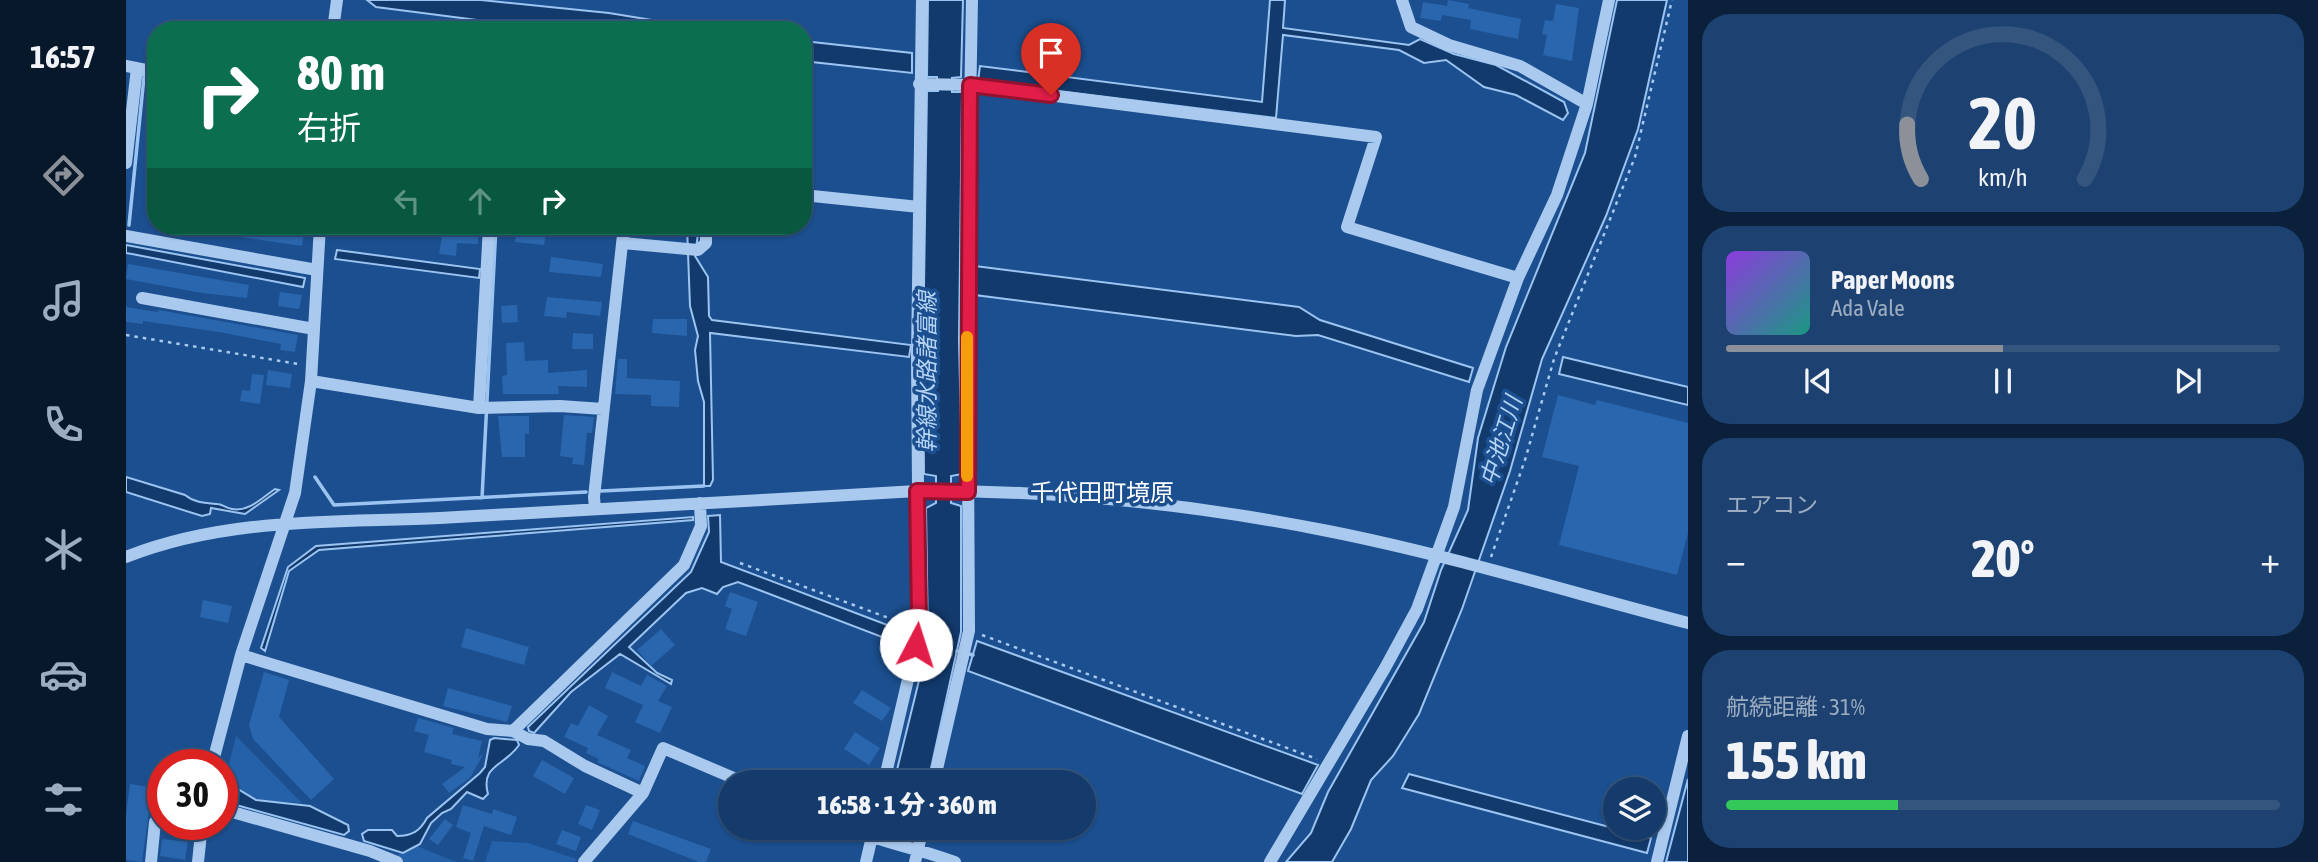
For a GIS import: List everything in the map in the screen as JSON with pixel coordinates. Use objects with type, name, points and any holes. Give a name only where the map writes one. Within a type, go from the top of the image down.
[{"type":"street","points":[[335,21],[337,0]]},
{"type":"street","points":[[887,770],[917,637],[919,84],[922,0]]},
{"type":"street","points":[[937,770],[969,631],[967,274],[972,0]]},
{"type":"street","points":[[1402,0],[1411,27],[1449,45],[1520,66],[1587,104]]},
{"type":"street","points":[[1270,862],[1417,609],[1454,507],[1477,390],[1518,278],[1557,195],[1587,104],[1609,0]]},
{"type":"street","points":[[126,163],[131,67]]},
{"type":"street","points":[[919,84],[970,85],[1376,137],[1347,227],[1518,278]]},
{"type":"street","points":[[812,196],[919,207]]},
{"type":"street","points":[[216,749],[242,655],[295,493],[311,381],[319,235]]},
{"type":"street","points":[[485,408],[489,235]]},
{"type":"street","points":[[595,509],[603,410],[623,235]]},
{"type":"street","points":[[623,243],[692,251],[706,243],[706,235]]},
{"type":"street","points":[[126,236],[317,270]]},
{"type":"street","points":[[142,298],[314,329]]},
{"type":"street","points":[[311,381],[485,408],[559,406],[603,410]]},
{"type":"street","points":[[126,557],[185,539],[235,528],[286,523],[438,518],[953,491],[1096,498],[1208,510],[1330,531],[1688,623]]},
{"type":"street","points":[[513,731],[684,565],[701,526],[700,503]]},
{"type":"street","points":[[242,655],[487,729],[513,731],[528,739],[544,741],[585,766],[643,793]]},
{"type":"street","points":[[1657,862],[1688,736]]},
{"type":"street","points":[[584,862],[643,793],[663,748],[718,771]]},
{"type":"street","points":[[238,814],[370,851],[397,862]]},
{"type":"street","points":[[150,862],[153,840]]},
{"type":"street","points":[[198,862],[200,840]]},
{"type":"street","points":[[866,862],[873,840]]},
{"type":"street","points":[[890,840],[956,862]]},
{"type":"street","points":[[915,862],[914,848],[918,840]]},
{"type":"path","points":[[1486,570],[1525,460],[1554,359],[1635,157],[1672,0]]},
{"type":"path","points":[[126,335],[312,366]]},
{"type":"path","points":[[740,563],[917,637]]},
{"type":"path","points":[[969,631],[1329,764]]},
{"type":"shaded area","points":[[236,736],[302,803],[256,800],[238,789],[238,749],[233,749]]},
{"type":"shaded area","points":[[492,841],[528,843],[577,859],[575,862],[485,862]]},
{"type":"shaded area","points":[[412,844],[456,862],[389,862]]},
{"type":"water","points":[[367,0],[481,0],[609,13],[658,21],[485,21],[376,7]]},
{"type":"water","name":"幹線水路諸富線","points":[[928,0],[963,0],[961,77],[952,78],[952,92],[962,92],[959,340],[962,474],[951,476],[951,503],[961,506],[961,632],[931,770],[897,770],[928,644],[926,508],[936,503],[936,476],[924,474],[927,91],[938,91],[937,77],[927,77]]},
{"type":"water","points":[[1270,0],[1285,0],[1283,28],[1409,45],[1420,39],[1454,54],[1496,65],[1564,102],[1568,113],[1563,120],[1516,95],[1484,87],[1446,60],[1424,63],[1399,50],[1283,35],[1276,118],[978,81],[980,66],[1262,102]]},
{"type":"water","name":"中池江川","points":[[1617,0],[1667,0],[1638,129],[1606,216],[1542,359],[1510,471],[1462,609],[1419,714],[1393,756],[1371,780],[1351,829],[1332,862],[1286,862],[1311,833],[1328,792],[1424,622],[1441,570],[1468,510],[1478,438],[1506,347],[1585,153]]},
{"type":"water","points":[[812,42],[912,53],[912,73],[812,62]]},
{"type":"water","points":[[687,235],[698,235],[695,256],[708,277],[709,316],[712,320],[911,345],[909,357],[710,333],[713,480],[710,486],[704,486],[704,402],[698,381],[695,350],[698,336],[690,306]]},
{"type":"water","points":[[126,245],[305,278],[303,287],[126,253]]},
{"type":"water","points":[[337,250],[480,269],[479,278],[335,259]]},
{"type":"water","points":[[975,266],[1299,307],[1320,320],[1473,368],[1469,382],[1318,335],[1296,336],[975,295]]},
{"type":"water","points":[[1563,357],[1688,387],[1688,405],[1559,374]]},
{"type":"water","points":[[126,477],[185,495],[196,501],[232,509],[250,506],[275,489],[279,490],[245,514],[211,508],[210,514],[202,516],[126,492]]},
{"type":"water","points":[[720,515],[721,562],[911,634],[908,647],[738,582],[723,587],[717,594],[702,588],[686,593],[629,647],[657,673],[672,680],[671,684],[620,654],[571,692],[534,733],[529,731],[528,727],[691,572],[709,532],[708,516]]},
{"type":"water","points":[[693,517],[693,520],[319,550],[289,571],[265,651],[261,648],[288,567],[316,546]]},
{"type":"water","points":[[977,641],[1318,765],[1302,794],[968,671]]},
{"type":"water","points":[[490,740],[517,740],[519,745],[491,771],[486,784],[488,794],[483,799],[467,792],[451,809],[431,823],[420,844],[403,853],[364,841],[362,834],[368,830],[392,830],[397,836],[411,834],[418,829],[427,818],[480,773],[485,767]]},
{"type":"water","points":[[1409,774],[1603,825],[1603,840],[1650,840],[1647,853],[1402,788]]},
{"type":"water","points":[[1688,779],[1688,862],[1666,862]]},
{"type":"water","points":[[238,789],[256,800],[310,806],[348,825],[349,831],[344,835],[238,805]]},
{"type":"building","points":[[1448,0],[1469,4],[1468,8],[1521,19],[1518,39],[1470,29],[1471,20],[1442,15],[1441,21],[1420,18],[1423,2],[1447,6]]},
{"type":"building","points":[[1556,4],[1579,8],[1572,61],[1543,55],[1547,35],[1542,34],[1545,20],[1553,21]]},
{"type":"building","points":[[227,235],[304,235],[302,246]]},
{"type":"building","points":[[442,235],[478,235],[478,244],[457,243],[456,256],[439,254]]},
{"type":"building","points":[[516,235],[546,235],[544,245],[515,242]]},
{"type":"building","points":[[551,257],[603,264],[601,277],[549,272]]},
{"type":"building","points":[[128,264],[249,285],[247,298],[126,279]]},
{"type":"building","points":[[280,292],[302,295],[299,309],[278,306]]},
{"type":"building","points":[[547,297],[602,302],[600,316],[567,312],[566,318],[544,316]]},
{"type":"building","points":[[517,305],[518,322],[502,323],[501,306]]},
{"type":"building","points":[[126,307],[159,310],[298,335],[295,352],[280,350],[281,344],[219,332],[143,321],[143,324],[126,322]]},
{"type":"building","points":[[653,319],[687,319],[687,336],[652,333]]},
{"type":"building","points":[[573,333],[593,334],[593,349],[572,349]]},
{"type":"building","points":[[524,342],[525,361],[548,360],[548,373],[587,370],[587,387],[558,386],[559,394],[503,394],[502,376],[507,375],[506,343]]},
{"type":"building","points":[[618,359],[627,359],[627,378],[680,381],[679,407],[651,406],[651,395],[615,394]]},
{"type":"building","points":[[268,370],[292,374],[290,388],[266,385]]},
{"type":"building","points":[[252,374],[264,375],[260,404],[240,401],[242,390],[250,391]]},
{"type":"building","points":[[1558,395],[1595,405],[1597,400],[1688,423],[1688,533],[1677,575],[1559,545],[1579,466],[1542,457]]},
{"type":"building","points":[[564,415],[594,417],[592,433],[587,433],[584,465],[572,464],[573,458],[560,456]]},
{"type":"building","points":[[498,416],[529,416],[529,434],[525,434],[525,457],[502,457]]},
{"type":"building","points":[[730,592],[758,602],[746,636],[725,629],[732,609],[725,606]]},
{"type":"building","points":[[203,600],[232,606],[228,623],[200,617]]},
{"type":"building","points":[[466,628],[529,647],[524,665],[461,647]]},
{"type":"building","points":[[661,629],[675,645],[651,666],[637,650]]},
{"type":"building","points":[[264,672],[289,680],[279,717],[334,779],[311,800],[253,739],[249,725]]},
{"type":"building","points":[[612,672],[641,686],[647,675],[667,686],[658,701],[672,707],[660,733],[635,722],[643,705],[605,688]]},
{"type":"building","points":[[448,688],[512,706],[507,722],[443,706]]},
{"type":"building","points":[[862,690],[891,708],[882,721],[853,703]]},
{"type":"building","points":[[589,705],[608,716],[597,735],[631,750],[627,758],[645,766],[639,781],[597,762],[599,759],[586,753],[588,748],[564,737],[571,723],[578,726]]},
{"type":"building","points":[[418,718],[454,728],[452,734],[482,741],[478,758],[484,753],[470,778],[449,793],[442,784],[465,767],[451,764],[452,760],[424,752],[429,735],[414,731]]},
{"type":"building","points":[[855,732],[880,748],[869,765],[844,749]]},
{"type":"building","points":[[542,760],[574,778],[565,794],[533,776]]},
{"type":"building","points":[[130,784],[147,787],[147,826],[142,862],[126,860],[126,815]]},
{"type":"building","points":[[463,805],[492,814],[493,809],[517,817],[511,835],[484,826],[473,861],[463,858],[471,833],[456,827]]},
{"type":"building","points":[[586,805],[600,810],[592,830],[578,824]]},
{"type":"building","points":[[445,819],[453,825],[438,845],[429,839]]},
{"type":"building","points":[[633,821],[711,849],[706,862],[699,862],[628,834]]},
{"type":"building","points":[[562,830],[581,837],[576,851],[556,844]]},
{"type":"building","points":[[162,840],[188,842],[185,860],[160,856]]},
{"type":"waterway","points":[[129,225],[144,77]]},
{"type":"waterway","points":[[482,498],[496,235]]},
{"type":"waterway","points":[[315,477],[334,505],[586,492]]},
{"type":"waterway","points":[[601,491],[704,486]]},
{"type":"waterway","points":[[957,651],[973,655]]},
{"type":"slow traffic","points":[[967,337],[967,476]]},
{"type":"district","name":"千代田町境原","points":[[1102,493]]},
{"type":"route","points":[[916,645],[919,617],[917,491],[968,492],[970,85],[1051,95]]}]
